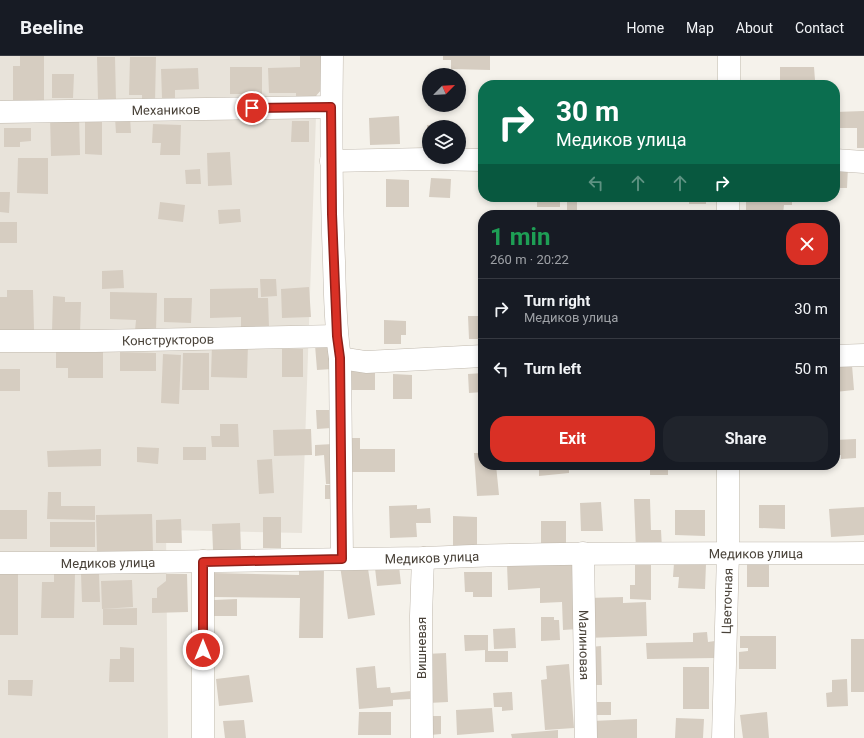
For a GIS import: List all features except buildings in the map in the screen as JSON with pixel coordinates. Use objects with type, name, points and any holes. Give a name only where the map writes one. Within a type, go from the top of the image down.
[{"type":"street","points":[[332,56],[332,214],[337,336],[340,358],[342,559]]},
{"type":"street","points":[[728,80],[729,56]]},
{"type":"street","name":"Механиков","points":[[0,112],[331,107]]},
{"type":"street","points":[[331,161],[426,159],[478,160]]},
{"type":"street","points":[[840,160],[864,162]]},
{"type":"street","name":"Конструкторов","points":[[0,341],[337,336]]},
{"type":"street","points":[[840,356],[864,355]]},
{"type":"street","points":[[340,358],[366,362],[478,356]]},
{"type":"street","name":"Цветочная","points":[[723,738],[728,553],[728,470]]},
{"type":"street","name":"Медиков улица","points":[[0,563],[203,562],[424,558],[583,553],[864,553]]},
{"type":"street","name":"Малиновая","points":[[583,553],[586,738]]},
{"type":"street","name":"Вишневая","points":[[422,738],[421,616],[424,558]]},
{"type":"street","points":[[203,562],[203,738]]},
{"type":"shaded area","points":[[0,56],[318,56],[302,533],[166,530],[168,738],[0,738]]},
{"type":"route","points":[[203,650],[203,562],[342,559],[340,358],[337,336],[332,214],[331,107],[252,108]]}]
